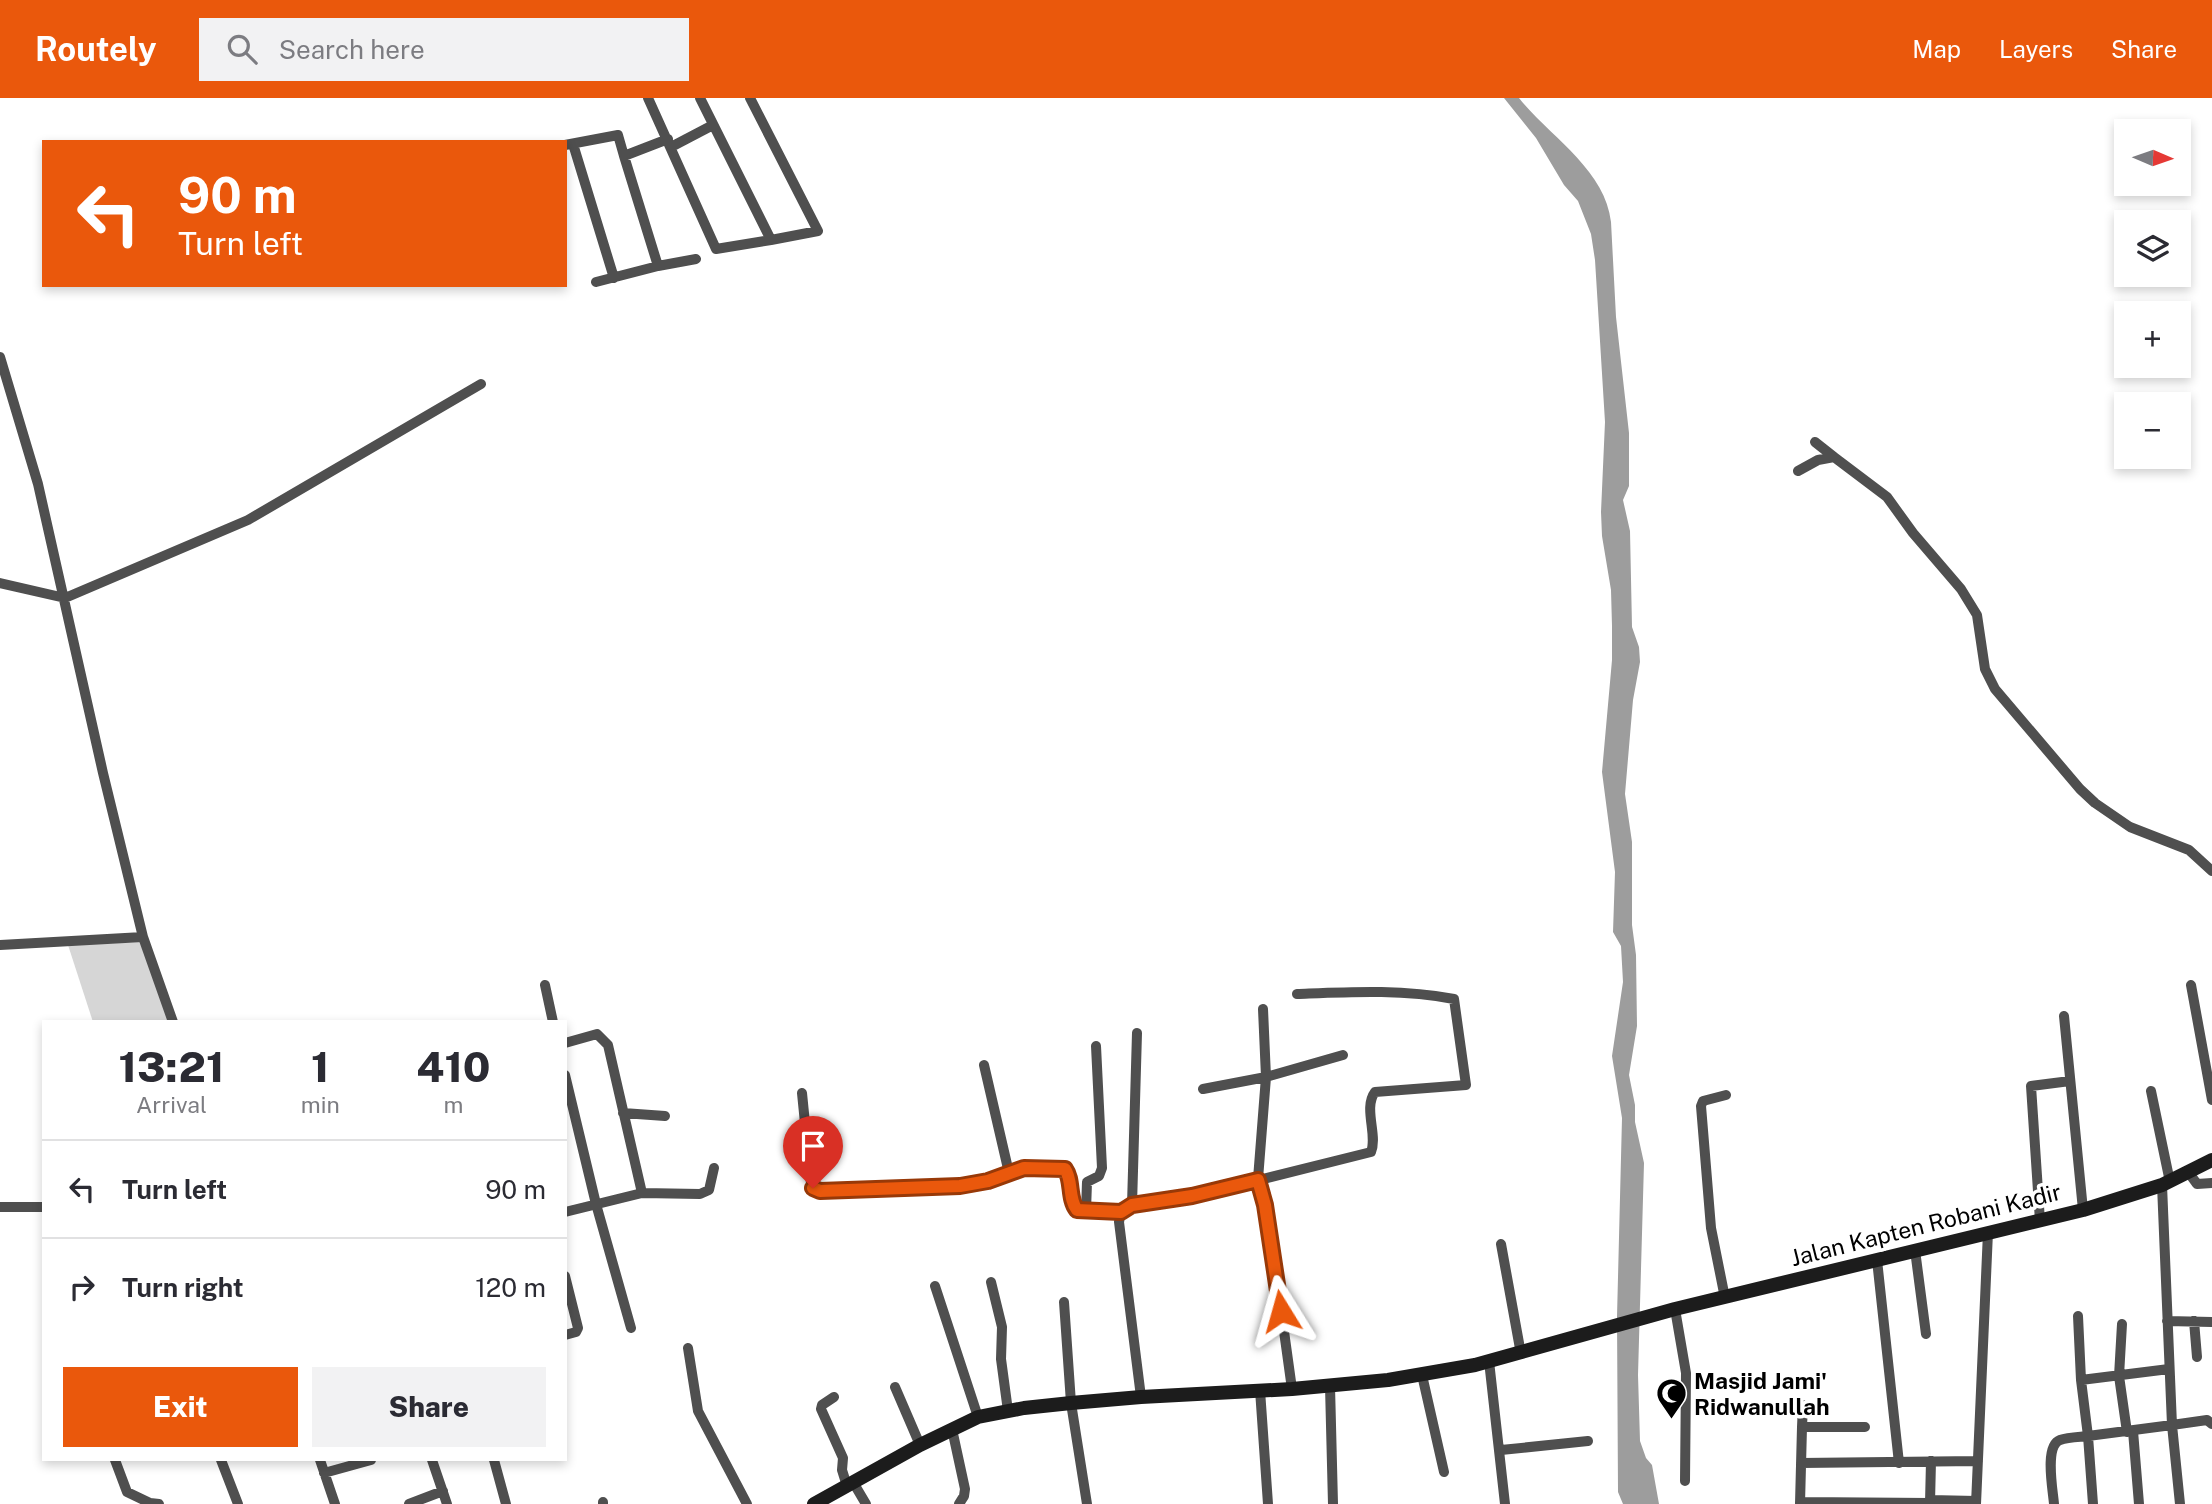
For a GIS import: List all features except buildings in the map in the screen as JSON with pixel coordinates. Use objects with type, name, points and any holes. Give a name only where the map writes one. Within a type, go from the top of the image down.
[{"type":"main road","name":"Jalan Kapten Robani Kadir","points":[[814,1504],[920,1445],[978,1417],[1008,1411],[1141,1396],[1292,1389],[1422,1375],[1521,1354],[1675,1309],[2083,1210],[2166,1183],[2212,1160]]},
{"type":"street","points":[[700,98],[771,240]]},
{"type":"street","points":[[652,99],[716,249],[818,231],[750,98]]},
{"type":"street","points":[[624,156],[669,143],[713,125]]},
{"type":"street","points":[[614,278],[569,145],[618,135],[659,266]]},
{"type":"street","points":[[596,282],[696,259]]},
{"type":"street","points":[[0,357],[38,484],[143,937],[172,1020]]},
{"type":"street","points":[[0,583],[65,598],[248,520],[481,384]]},
{"type":"street","points":[[1815,442],[1887,497],[1913,533],[1961,589],[1977,615],[1985,669],[1995,689],[2080,789],[2130,827],[2189,850],[2212,871]]},
{"type":"street","points":[[1798,471],[1818,460],[1834,457]]},
{"type":"street","points":[[0,945],[143,937]]},
{"type":"street","points":[[545,985],[553,1020]]},
{"type":"street","points":[[2191,985],[2212,1100]]},
{"type":"street","points":[[802,1093],[811,1184],[816,1191],[960,1186],[988,1181],[1027,1168],[1067,1170],[1074,1208],[1121,1212],[1132,1205],[1192,1196],[1371,1152],[1371,1099],[1375,1092],[1466,1085],[1454,999],[1422,993],[1388,991],[1297,994]]},
{"type":"street","points":[[1263,1009],[1266,1077],[1258,1180],[1274,1259],[1292,1389]]},
{"type":"street","points":[[2064,1016],[2083,1210]]},
{"type":"street","points":[[1132,1205],[1137,1033]]},
{"type":"street","points":[[567,1042],[597,1034],[608,1045],[642,1193]]},
{"type":"street","points":[[1086,1211],[1087,1182],[1099,1176],[1102,1168],[1097,1046]]},
{"type":"street","points":[[1203,1089],[1266,1077],[1343,1055]]},
{"type":"street","points":[[985,1065],[1009,1172]]},
{"type":"street","points":[[2040,1221],[2031,1086],[2070,1081]]},
{"type":"street","points":[[567,1083],[596,1204],[631,1328]]},
{"type":"street","points":[[2151,1091],[2166,1183],[2169,1369],[2180,1504]]},
{"type":"street","points":[[1725,1298],[1711,1228],[1701,1106],[1706,1100],[1726,1095]]},
{"type":"street","points":[[623,1113],[665,1116]]},
{"type":"street","points":[[567,1211],[642,1193],[700,1194],[709,1190],[714,1168]]},
{"type":"street","points":[[2189,1172],[2197,1184],[2212,1183]]},
{"type":"street","points":[[0,1207],[42,1206]]},
{"type":"street","points":[[1121,1212],[1119,1222],[1141,1396]]},
{"type":"street","points":[[1803,1405],[1800,1503],[1976,1503],[1989,1232]]},
{"type":"street","points":[[1501,1244],[1521,1354]]},
{"type":"street","points":[[1915,1250],[1926,1334]]},
{"type":"street","points":[[1877,1260],[1899,1463]]},
{"type":"street","points":[[991,1282],[1002,1327],[1001,1359],[1008,1411]]},
{"type":"street","points":[[567,1284],[578,1328],[576,1332],[567,1334]]},
{"type":"street","points":[[935,1286],[978,1417]]},
{"type":"street","points":[[1065,1302],[1071,1403],[1087,1504]]},
{"type":"street","points":[[1675,1309],[1686,1373],[1685,1481]]},
{"type":"street","points":[[2078,1316],[2092,1504]]},
{"type":"street","points":[[2167,1321],[2212,1322]]},
{"type":"street","points":[[2194,1321],[2197,1357]]},
{"type":"street","points":[[2122,1324],[2119,1376],[2130,1432],[2139,1504]]},
{"type":"street","points":[[688,1348],[698,1411],[747,1504]]},
{"type":"street","points":[[1489,1361],[1505,1504]]},
{"type":"street","points":[[2081,1380],[2169,1369]]},
{"type":"street","points":[[1422,1375],[1444,1472]]},
{"type":"street","points":[[1330,1386],[1333,1504]]},
{"type":"street","points":[[895,1387],[920,1445]]},
{"type":"street","points":[[1260,1390],[1268,1504]]},
{"type":"street","points":[[834,1397],[822,1405],[821,1409],[843,1458],[842,1470],[866,1504]]},
{"type":"street","points":[[2054,1504],[2050,1460],[2053,1446],[2060,1440],[2207,1420],[2212,1424]]},
{"type":"street","points":[[1802,1427],[1866,1427]]},
{"type":"street","points":[[952,1429],[965,1489],[959,1504]]},
{"type":"street","points":[[1501,1450],[1588,1441]]},
{"type":"street","points":[[116,1461],[127,1492],[150,1503],[159,1504]]},
{"type":"street","points":[[221,1461],[238,1504]]},
{"type":"street","points":[[320,1461],[335,1504]]},
{"type":"street","points":[[324,1473],[367,1461]]},
{"type":"street","points":[[432,1461],[447,1504]]},
{"type":"street","points":[[494,1461],[506,1504]]},
{"type":"street","points":[[1930,1502],[1931,1461]]},
{"type":"street","points":[[1801,1463],[1978,1461]]},
{"type":"street","points":[[409,1504],[443,1491]]},
{"type":"shaded area","points":[[1504,98],[1519,98],[1587,170],[1607,203],[1611,222],[1616,317],[1629,433],[1629,486],[1623,500],[1630,531],[1632,627],[1639,647],[1640,662],[1633,700],[1625,794],[1632,842],[1632,925],[1636,955],[1637,1026],[1629,1075],[1644,1163],[1638,1375],[1640,1441],[1646,1458],[1652,1465],[1659,1504],[1623,1504],[1618,1492],[1617,1317],[1622,1118],[1612,1056],[1623,982],[1621,946],[1613,932],[1615,872],[1602,772],[1612,660],[1612,626],[1611,590],[1602,536],[1605,422],[1595,260],[1591,234],[1578,201],[1564,185],[1536,138]]},
{"type":"shaded area","points":[[142,942],[169,1020],[92,1020],[68,945]]},
{"type":"place","name":"Masjid Jami' Ridwanullah","points":[[1671,1421]]},
{"type":"route","points":[[813,1188],[820,1191],[960,1186],[988,1181],[1024,1168],[1065,1169],[1069,1173],[1074,1208],[1121,1212],[1132,1205],[1192,1196],[1258,1180],[1265,1205],[1281,1311]]}]
